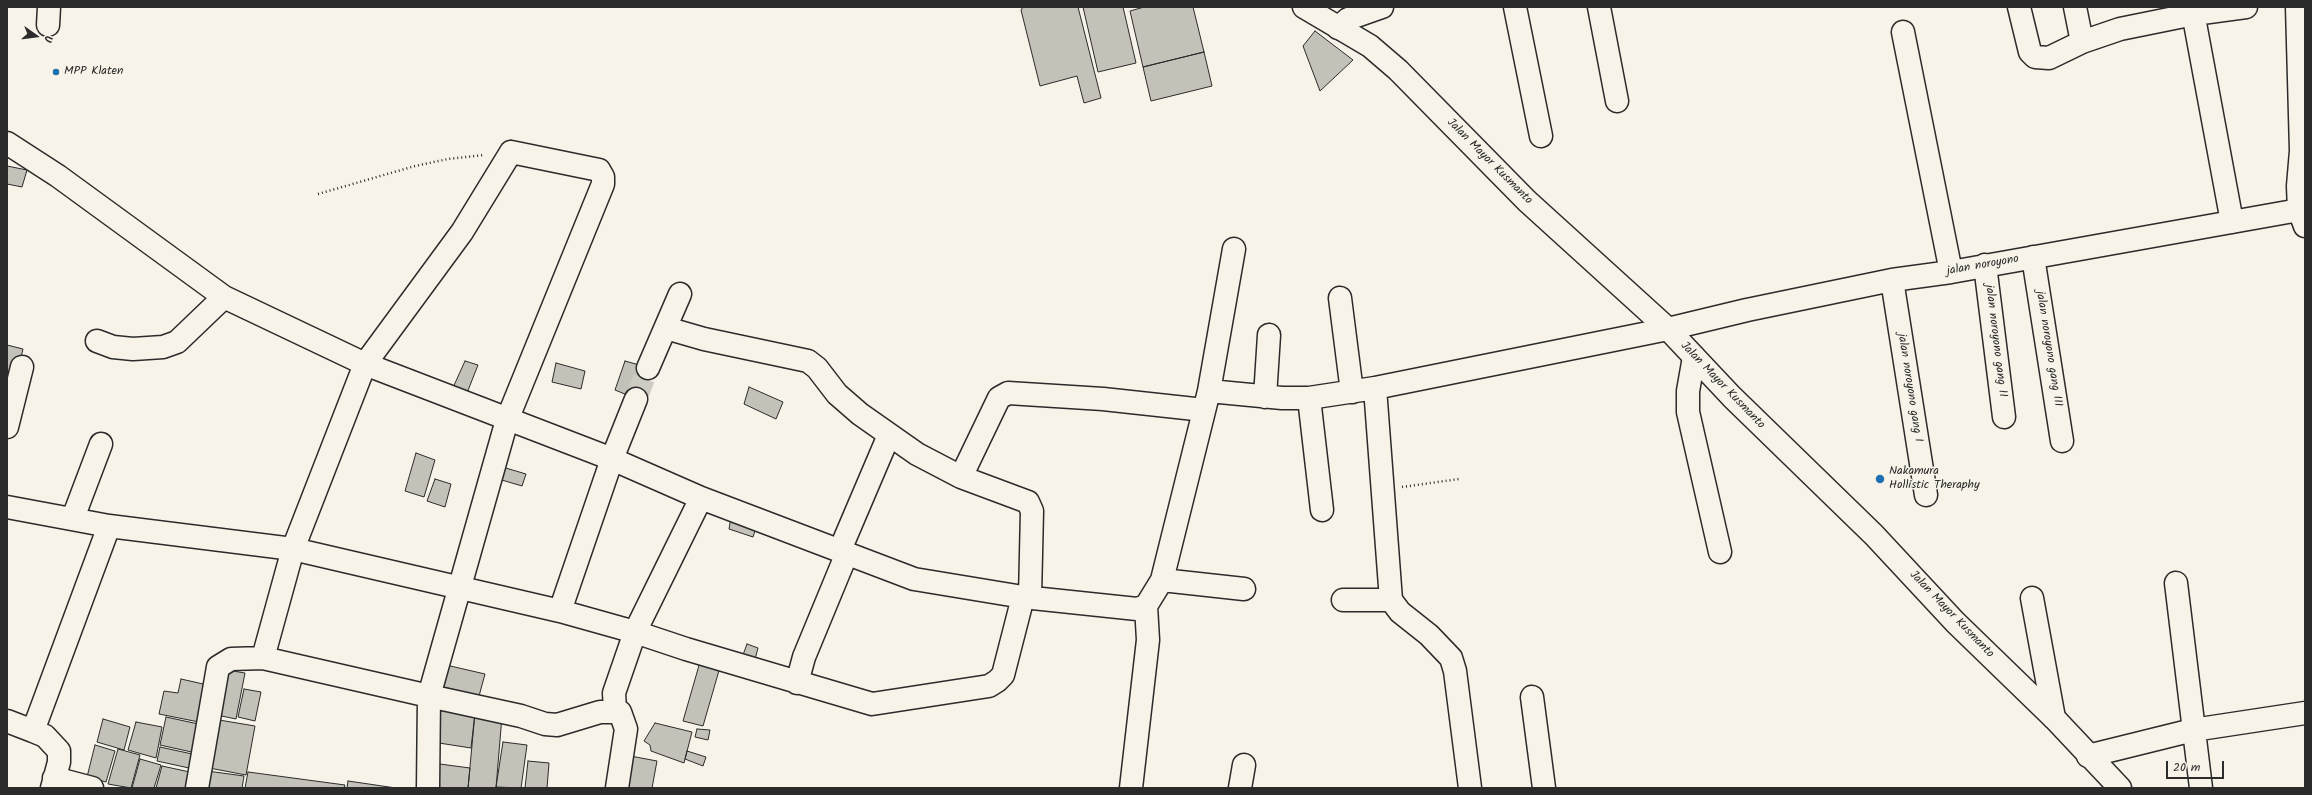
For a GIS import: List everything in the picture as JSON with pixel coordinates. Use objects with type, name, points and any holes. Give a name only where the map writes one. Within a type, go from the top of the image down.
[{"type":"street","name":"Jalan Mayor Kusmanto","points":[[1304,7],[1370,46],[1398,70],[1527,201],[1668,329],[1732,397],[1879,540],[1955,622],[2054,718],[2088,756],[2120,788]]},
{"type":"street","points":[[1338,28],[1348,19],[1382,7]]},
{"type":"street","points":[[1515,7],[1541,136]]},
{"type":"street","points":[[1599,7],[1618,101]]},
{"type":"street","points":[[2019,7],[2030,52],[2035,57],[2049,58],[2082,42],[2120,29],[2193,11],[2246,7]]},
{"type":"street","points":[[2075,7],[2082,42]]},
{"type":"street","points":[[2297,7],[2302,218]]},
{"type":"street","points":[[2193,11],[2232,222]]},
{"type":"street","points":[[1903,32],[1951,272]]},
{"type":"street","points":[[7,143],[58,176],[219,294],[365,364],[450,395],[507,420],[612,459],[701,498],[920,581],[1026,597],[1137,609],[1146,606]]},
{"type":"street","points":[[263,658],[293,549],[365,364],[462,232],[511,152],[599,170],[603,177],[598,199],[507,420],[458,588],[429,696],[428,788]]},
{"type":"street","name":"jalan noroyono","points":[[961,477],[999,398],[1008,393],[1103,399],[1207,400],[1265,396],[1309,398],[1375,388],[1668,329],[1747,310],[1892,280],[1951,272],[2232,222],[2302,218]]},
{"type":"street","points":[[1131,788],[1148,640],[1146,606],[1162,580],[1207,400],[1234,249]]},
{"type":"street","name":"jalan noroyono gang III","points":[[2033,257],[2062,441]]},
{"type":"street","name":"jalan noroyono gang II","points":[[1986,265],[2004,417]]},
{"type":"street","name":"jalan noroyono gang I","points":[[1892,280],[1926,495]]},
{"type":"street","points":[[97,341],[114,347],[133,349],[163,347],[177,342],[219,294]]},
{"type":"street","points":[[648,368],[680,294]]},
{"type":"street","points":[[1340,298],[1352,392]]},
{"type":"street","points":[[7,507],[73,518],[109,526],[293,549],[560,612],[635,632],[797,683],[872,704],[989,686],[1003,675],[1026,597],[1032,511],[1028,502],[961,477],[916,454],[837,394],[817,368],[808,361],[704,339],[666,328]]},
{"type":"street","points":[[1265,396],[1269,335]]},
{"type":"street","points":[[1694,357],[1688,391],[1688,412],[1720,552]]},
{"type":"street","points":[[7,427],[22,368]]},
{"type":"street","points":[[1375,388],[1384,490],[1391,600],[1400,612],[1430,635],[1451,658],[1456,671],[1470,788]]},
{"type":"street","points":[[1309,398],[1322,510]]},
{"type":"street","points":[[560,612],[612,459],[636,399]]},
{"type":"street","points":[[797,683],[804,657],[843,551],[889,435]]},
{"type":"street","points":[[73,518],[101,444]]},
{"type":"street","points":[[617,788],[626,730],[620,712],[615,709],[613,699],[635,632],[701,498]]},
{"type":"street","points":[[33,731],[109,526]]},
{"type":"street","points":[[1162,580],[1244,589]]},
{"type":"street","points":[[2176,584],[2201,788]]},
{"type":"street","points":[[2032,598],[2054,718]]},
{"type":"street","points":[[1343,600],[1391,600]]},
{"type":"street","points":[[198,788],[218,666],[230,659],[263,658],[521,716],[545,724],[557,725],[600,712],[620,712]]},
{"type":"street","points":[[1532,696],[1544,788]]},
{"type":"street","points":[[2088,756],[2193,730],[2305,713]]},
{"type":"street","points":[[7,721],[45,736],[59,751],[59,762],[53,783],[92,788]]},
{"type":"street","points":[[1240,788],[1244,765]]},
{"type":"path","points":[[318,194],[415,166],[448,159],[511,152]]},
{"type":"path","points":[[1384,490],[1459,479]]},
{"type":"building","points":[[1023,7],[1078,7],[1101,98],[1084,103],[1077,76],[1040,86],[1021,10]]},
{"type":"building","points":[[1083,7],[1123,7],[1136,63],[1098,72]]},
{"type":"building","points":[[1144,7],[1193,7],[1204,52],[1143,67],[1130,11]]},
{"type":"building","points":[[1315,31],[1353,60],[1320,91],[1303,46]]},
{"type":"building","points":[[1204,52],[1212,86],[1151,101],[1143,67]]},
{"type":"building","points":[[7,166],[27,170],[22,187],[7,184]]},
{"type":"building","points":[[7,345],[23,349],[17,374],[7,371]]},
{"type":"building","points":[[465,361],[478,365],[465,398],[451,392]]},
{"type":"building","points":[[625,361],[650,368],[642,401],[615,390]]},
{"type":"building","points":[[556,363],[585,371],[581,389],[552,382]]},
{"type":"building","points":[[749,387],[783,402],[776,419],[744,404]]},
{"type":"building","points":[[416,453],[435,460],[424,497],[405,491]]},
{"type":"building","points":[[499,466],[526,474],[522,486],[495,478]]},
{"type":"building","points":[[435,479],[451,484],[445,507],[427,501]]},
{"type":"building","points":[[731,517],[756,528],[753,537],[729,529]]},
{"type":"building","points":[[747,644],[758,648],[753,667],[740,663]]},
{"type":"building","points":[[700,662],[720,667],[703,726],[683,721]]},
{"type":"building","points":[[446,665],[485,674],[479,696],[440,686]]},
{"type":"building","points":[[221,669],[245,673],[236,719],[212,714]]},
{"type":"building","points":[[181,679],[212,686],[204,723],[159,714],[164,691],[178,693]]},
{"type":"building","points":[[244,689],[261,692],[255,721],[238,717]]},
{"type":"building","points":[[438,709],[475,713],[471,748],[439,743]]},
{"type":"building","points":[[475,713],[502,716],[496,788],[468,788]]},
{"type":"building","points":[[166,717],[203,725],[196,753],[160,745]]},
{"type":"building","points":[[103,719],[130,727],[124,750],[97,742]]},
{"type":"building","points":[[213,719],[255,726],[246,775],[204,767]]},
{"type":"building","points":[[136,722],[162,727],[156,758],[128,750]]},
{"type":"building","points":[[655,723],[692,732],[684,763],[651,751],[650,745],[644,741]]},
{"type":"building","points":[[697,729],[710,730],[708,740],[695,737]]},
{"type":"building","points":[[503,742],[527,745],[521,788],[496,787]]},
{"type":"building","points":[[95,745],[115,751],[106,782],[87,777]]},
{"type":"building","points":[[160,747],[192,754],[189,768],[157,761]]},
{"type":"building","points":[[118,749],[140,755],[131,788],[108,784]]},
{"type":"building","points":[[687,751],[706,757],[703,766],[685,759]]},
{"type":"building","points":[[625,755],[657,761],[652,788],[620,788]]},
{"type":"building","points":[[140,759],[161,765],[154,788],[132,788]]},
{"type":"building","points":[[528,761],[549,763],[547,788],[525,788]]},
{"type":"building","points":[[432,763],[470,768],[468,788],[431,788]]},
{"type":"building","points":[[162,766],[199,774],[196,788],[156,788]]},
{"type":"building","points":[[207,771],[244,776],[242,788],[204,788]]},
{"type":"building","points":[[248,772],[345,785],[344,788],[245,788]]},
{"type":"building","points":[[348,781],[396,788],[347,788]]},
{"type":"tunnel","points":[[636,399],[648,368]]},
{"type":"place","name":"MPP Klaten","points":[[56,72]]},
{"type":"place","name":"Nakamura Hollistic Theraphy","points":[[1880,479]]}]
